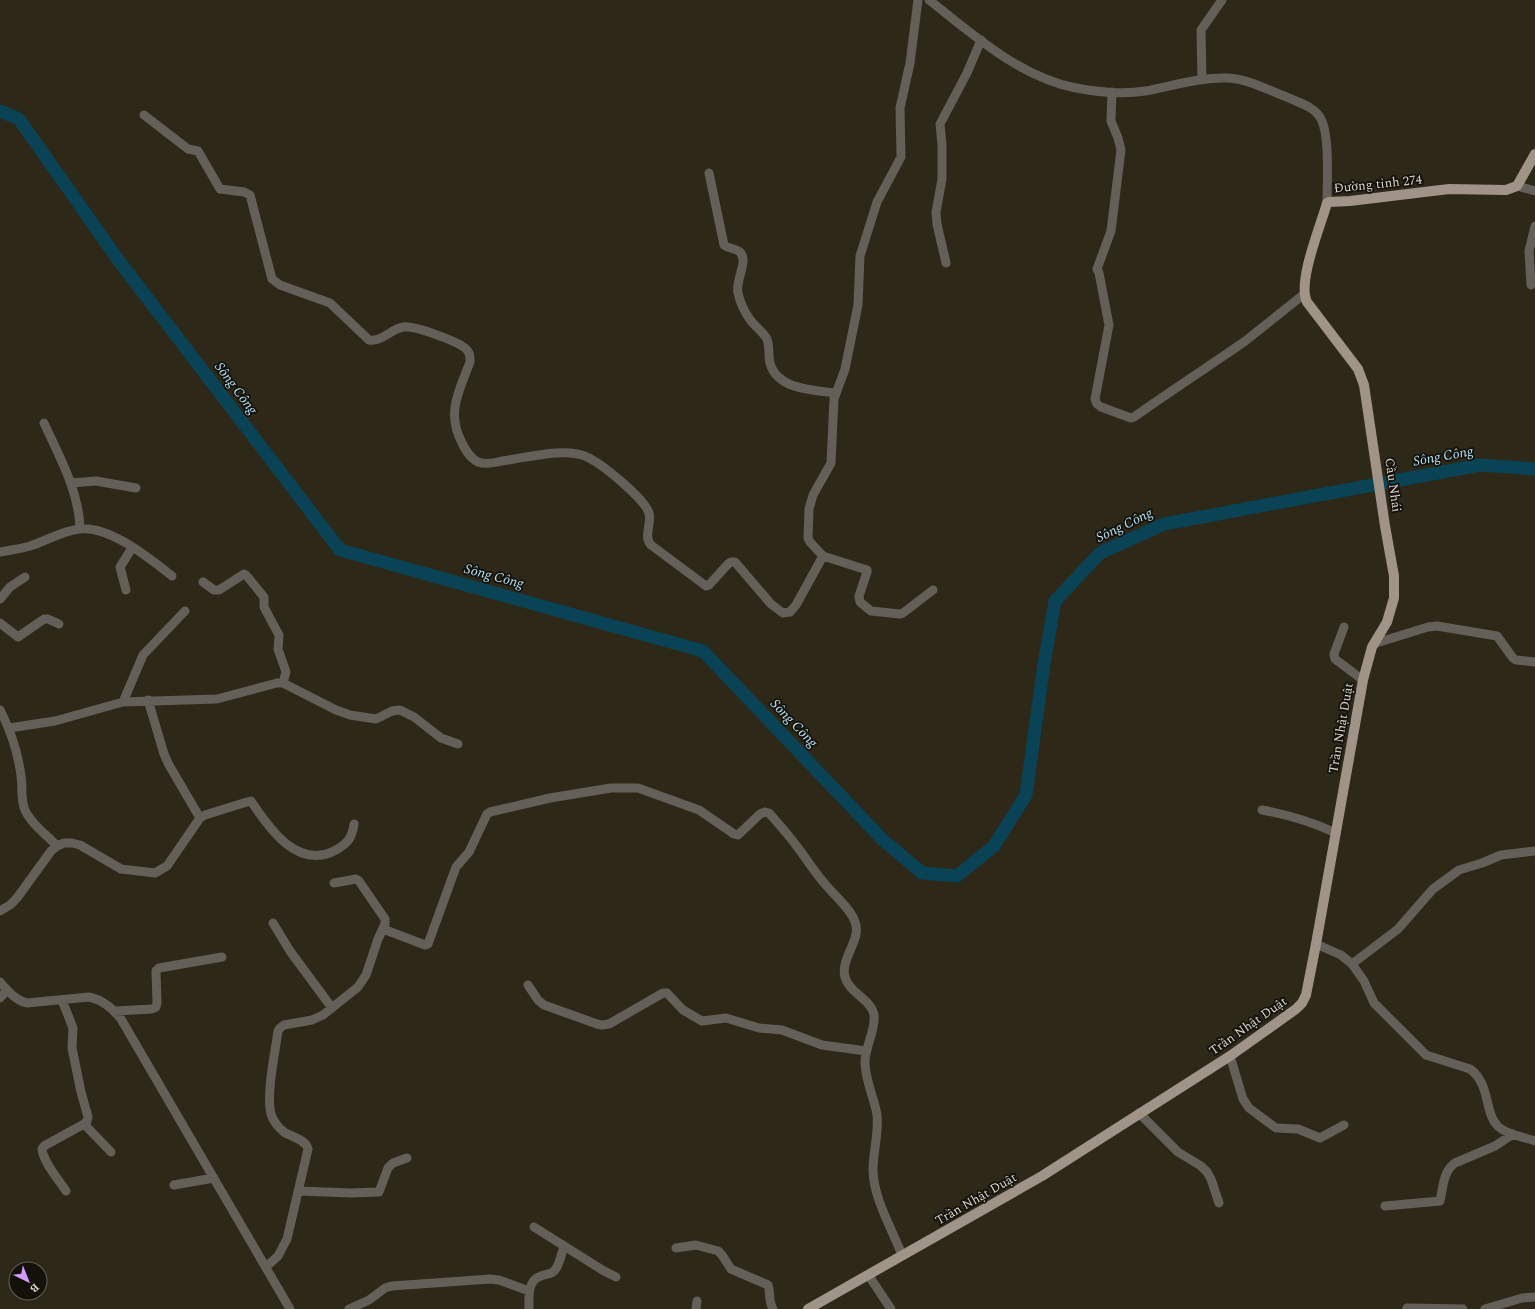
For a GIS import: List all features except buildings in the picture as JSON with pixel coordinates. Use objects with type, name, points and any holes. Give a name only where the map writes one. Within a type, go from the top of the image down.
[{"type":"main road","points":[[1517,186],[1535,154]]},
{"type":"main road","name":"Đường tỉnh 274","points":[[1303,295],[1310,256],[1327,203],[1331,201],[1350,201],[1449,189],[1506,190],[1517,186]]},
{"type":"main road","name":"Cầu Nhái","points":[[1303,295],[1358,369],[1364,384],[1385,526]]},
{"type":"main road","name":"Trần Nhật Duật","points":[[808,1309],[869,1276],[902,1255],[1042,1176],[1230,1056],[1293,1013],[1302,1003],[1306,995],[1316,944],[1363,680],[1373,644],[1387,622],[1394,598],[1394,576],[1385,526]]},
{"type":"street","points":[[918,0],[910,63],[900,108],[901,157],[877,202],[860,256],[858,305],[844,369],[835,393],[830,463],[813,495],[809,509],[808,538],[823,556],[867,570],[859,596],[860,602],[871,611],[903,613],[933,590]]},
{"type":"street","points":[[929,0],[1002,55],[1053,82],[1074,88],[1125,94],[1202,80],[1228,78],[1245,81],[1303,104],[1314,110],[1321,118],[1325,130],[1327,203]]},
{"type":"street","points":[[1202,80],[1201,30],[1222,0]]},
{"type":"street","points":[[946,262],[937,224],[936,212],[942,179],[942,145],[940,124],[967,73],[981,40]]},
{"type":"street","points":[[1112,92],[1111,121],[1121,150],[1111,231],[1097,269],[1109,325],[1095,399],[1097,404],[1130,418],[1134,417],[1244,342],[1303,295]]},
{"type":"street","points":[[144,115],[188,149],[198,150],[220,189],[244,192],[250,195],[272,279],[280,285],[330,303],[369,340],[378,340],[396,329],[412,327],[420,328],[465,348],[470,356],[470,362],[456,399],[454,409],[458,435],[472,459],[485,464],[550,454],[575,454],[588,457],[632,491],[647,510],[649,519],[647,538],[651,545],[706,586],[709,585],[728,564],[735,562],[766,599],[783,613],[790,612],[796,605],[823,556]]},
{"type":"street","points":[[709,173],[724,245],[727,248],[735,249],[740,252],[743,257],[744,263],[738,279],[737,288],[739,295],[749,319],[767,340],[770,363],[774,372],[780,379],[790,385],[802,389],[835,393]]},
{"type":"street","points":[[1517,186],[1535,191]]},
{"type":"street","points":[[1531,285],[1529,251],[1535,226]]},
{"type":"street","points":[[44,423],[71,483],[79,515],[80,528]]},
{"type":"street","points":[[71,483],[96,481],[136,488]]},
{"type":"street","points":[[0,552],[30,546],[80,528],[104,532],[111,535],[147,556],[172,576]]},
{"type":"street","points":[[126,590],[120,567],[132,548]]},
{"type":"street","points":[[203,582],[214,590],[219,590],[244,574],[264,597],[264,607],[279,635],[278,649],[286,672],[283,683]]},
{"type":"street","points":[[0,599],[10,586],[26,577]]},
{"type":"street","points":[[123,702],[143,655],[185,611]]},
{"type":"street","points":[[0,623],[18,637],[44,619],[48,619],[59,624]]},
{"type":"street","points":[[1373,644],[1428,627],[1437,626],[1497,636],[1513,658],[1516,660],[1535,662]]},
{"type":"street","points":[[1344,627],[1334,654],[1335,659],[1363,680]]},
{"type":"street","points":[[9,728],[55,721],[123,702],[148,700],[217,699],[277,683],[283,683],[336,710],[350,715],[376,719],[392,711],[400,710],[414,717],[441,738],[458,744]]},
{"type":"street","points":[[148,700],[164,754],[200,818]]},
{"type":"street","points":[[0,710],[9,728],[22,777],[22,802],[24,810],[57,846]]},
{"type":"street","points":[[383,929],[425,946],[428,944],[456,867],[469,852],[487,814],[490,812],[550,798],[611,788],[638,788],[699,810],[734,834],[738,835],[760,814],[765,812],[769,813],[793,841],[824,884],[855,921],[856,933],[844,970],[845,977],[849,984],[871,1007],[874,1013],[874,1020],[866,1051],[865,1072],[877,1117],[873,1169],[874,1182],[877,1194],[902,1255]]},
{"type":"street","points":[[0,911],[18,898],[52,851],[57,846],[64,843],[80,845],[121,869],[155,873],[167,866],[200,818],[250,801],[266,824],[293,849],[301,853],[315,856],[330,853],[346,843],[352,836],[354,824]]},
{"type":"street","points":[[1262,810],[1289,814],[1311,822],[1336,834]]},
{"type":"street","points":[[1352,964],[1398,929],[1433,889],[1459,870],[1501,855],[1535,851]]},
{"type":"street","points":[[266,1267],[278,1256],[287,1239],[308,1149],[307,1145],[278,1127],[274,1122],[270,1108],[271,1081],[278,1031],[284,1025],[312,1020],[323,1015],[358,987],[362,982],[385,924],[383,915],[356,878],[334,883]]},
{"type":"street","points":[[273,923],[290,951],[332,1008]]},
{"type":"street","points":[[1316,944],[1341,955],[1352,964],[1364,981],[1374,1003],[1426,1055],[1470,1069],[1476,1073],[1485,1090],[1492,1118],[1500,1128],[1535,1141]]},
{"type":"street","points":[[115,1011],[152,1009],[156,1007],[156,971],[159,968],[222,958]]},
{"type":"street","points":[[0,982],[15,998],[27,1003],[89,998],[97,999],[115,1011],[290,1309]]},
{"type":"street","points":[[528,985],[538,1000],[544,1005],[602,1025],[609,1024],[663,993],[667,993],[683,1010],[702,1021],[726,1018],[759,1028],[782,1030],[822,1045],[866,1051]]},
{"type":"street","points":[[0,998],[7,990]]},
{"type":"street","points":[[62,1000],[73,1028],[72,1048],[88,1117],[84,1124],[44,1146],[42,1149],[42,1153],[50,1168],[66,1192]]},
{"type":"street","points":[[1230,1056],[1245,1103],[1271,1125],[1281,1128],[1298,1129],[1320,1138],[1344,1125]]},
{"type":"street","points":[[1139,1113],[1178,1152],[1201,1166],[1207,1172],[1211,1179],[1219,1203]]},
{"type":"street","points":[[84,1124],[111,1152]]},
{"type":"street","points":[[1385,1206],[1440,1201],[1446,1172],[1449,1167],[1501,1143],[1513,1134]]},
{"type":"street","points":[[299,1191],[351,1193],[379,1192],[388,1168],[392,1163],[407,1158]]},
{"type":"street","points":[[174,1185],[214,1178]]},
{"type":"street","points":[[534,1227],[564,1247],[616,1277]]},
{"type":"street","points":[[676,1248],[696,1245],[720,1252],[731,1269],[768,1285],[769,1301],[773,1309]]},
{"type":"street","points":[[529,1309],[529,1291],[535,1279],[554,1271],[557,1267],[564,1247]]},
{"type":"street","points":[[869,1276],[891,1309]]},
{"type":"street","points":[[349,1309],[369,1300],[385,1288],[392,1286],[490,1279],[499,1280],[529,1291]]},
{"type":"street","points":[[1485,1309],[1522,1298],[1535,1297]]},
{"type":"street","points":[[1407,1308],[1463,1309]]},
{"type":"waterway","name":"Sông Công","points":[[0,111],[19,119],[119,261],[340,550],[703,651],[882,839],[922,873],[957,876],[994,846],[1026,795],[1044,664],[1055,601],[1100,553],[1164,524],[1480,465],[1535,469]]}]
